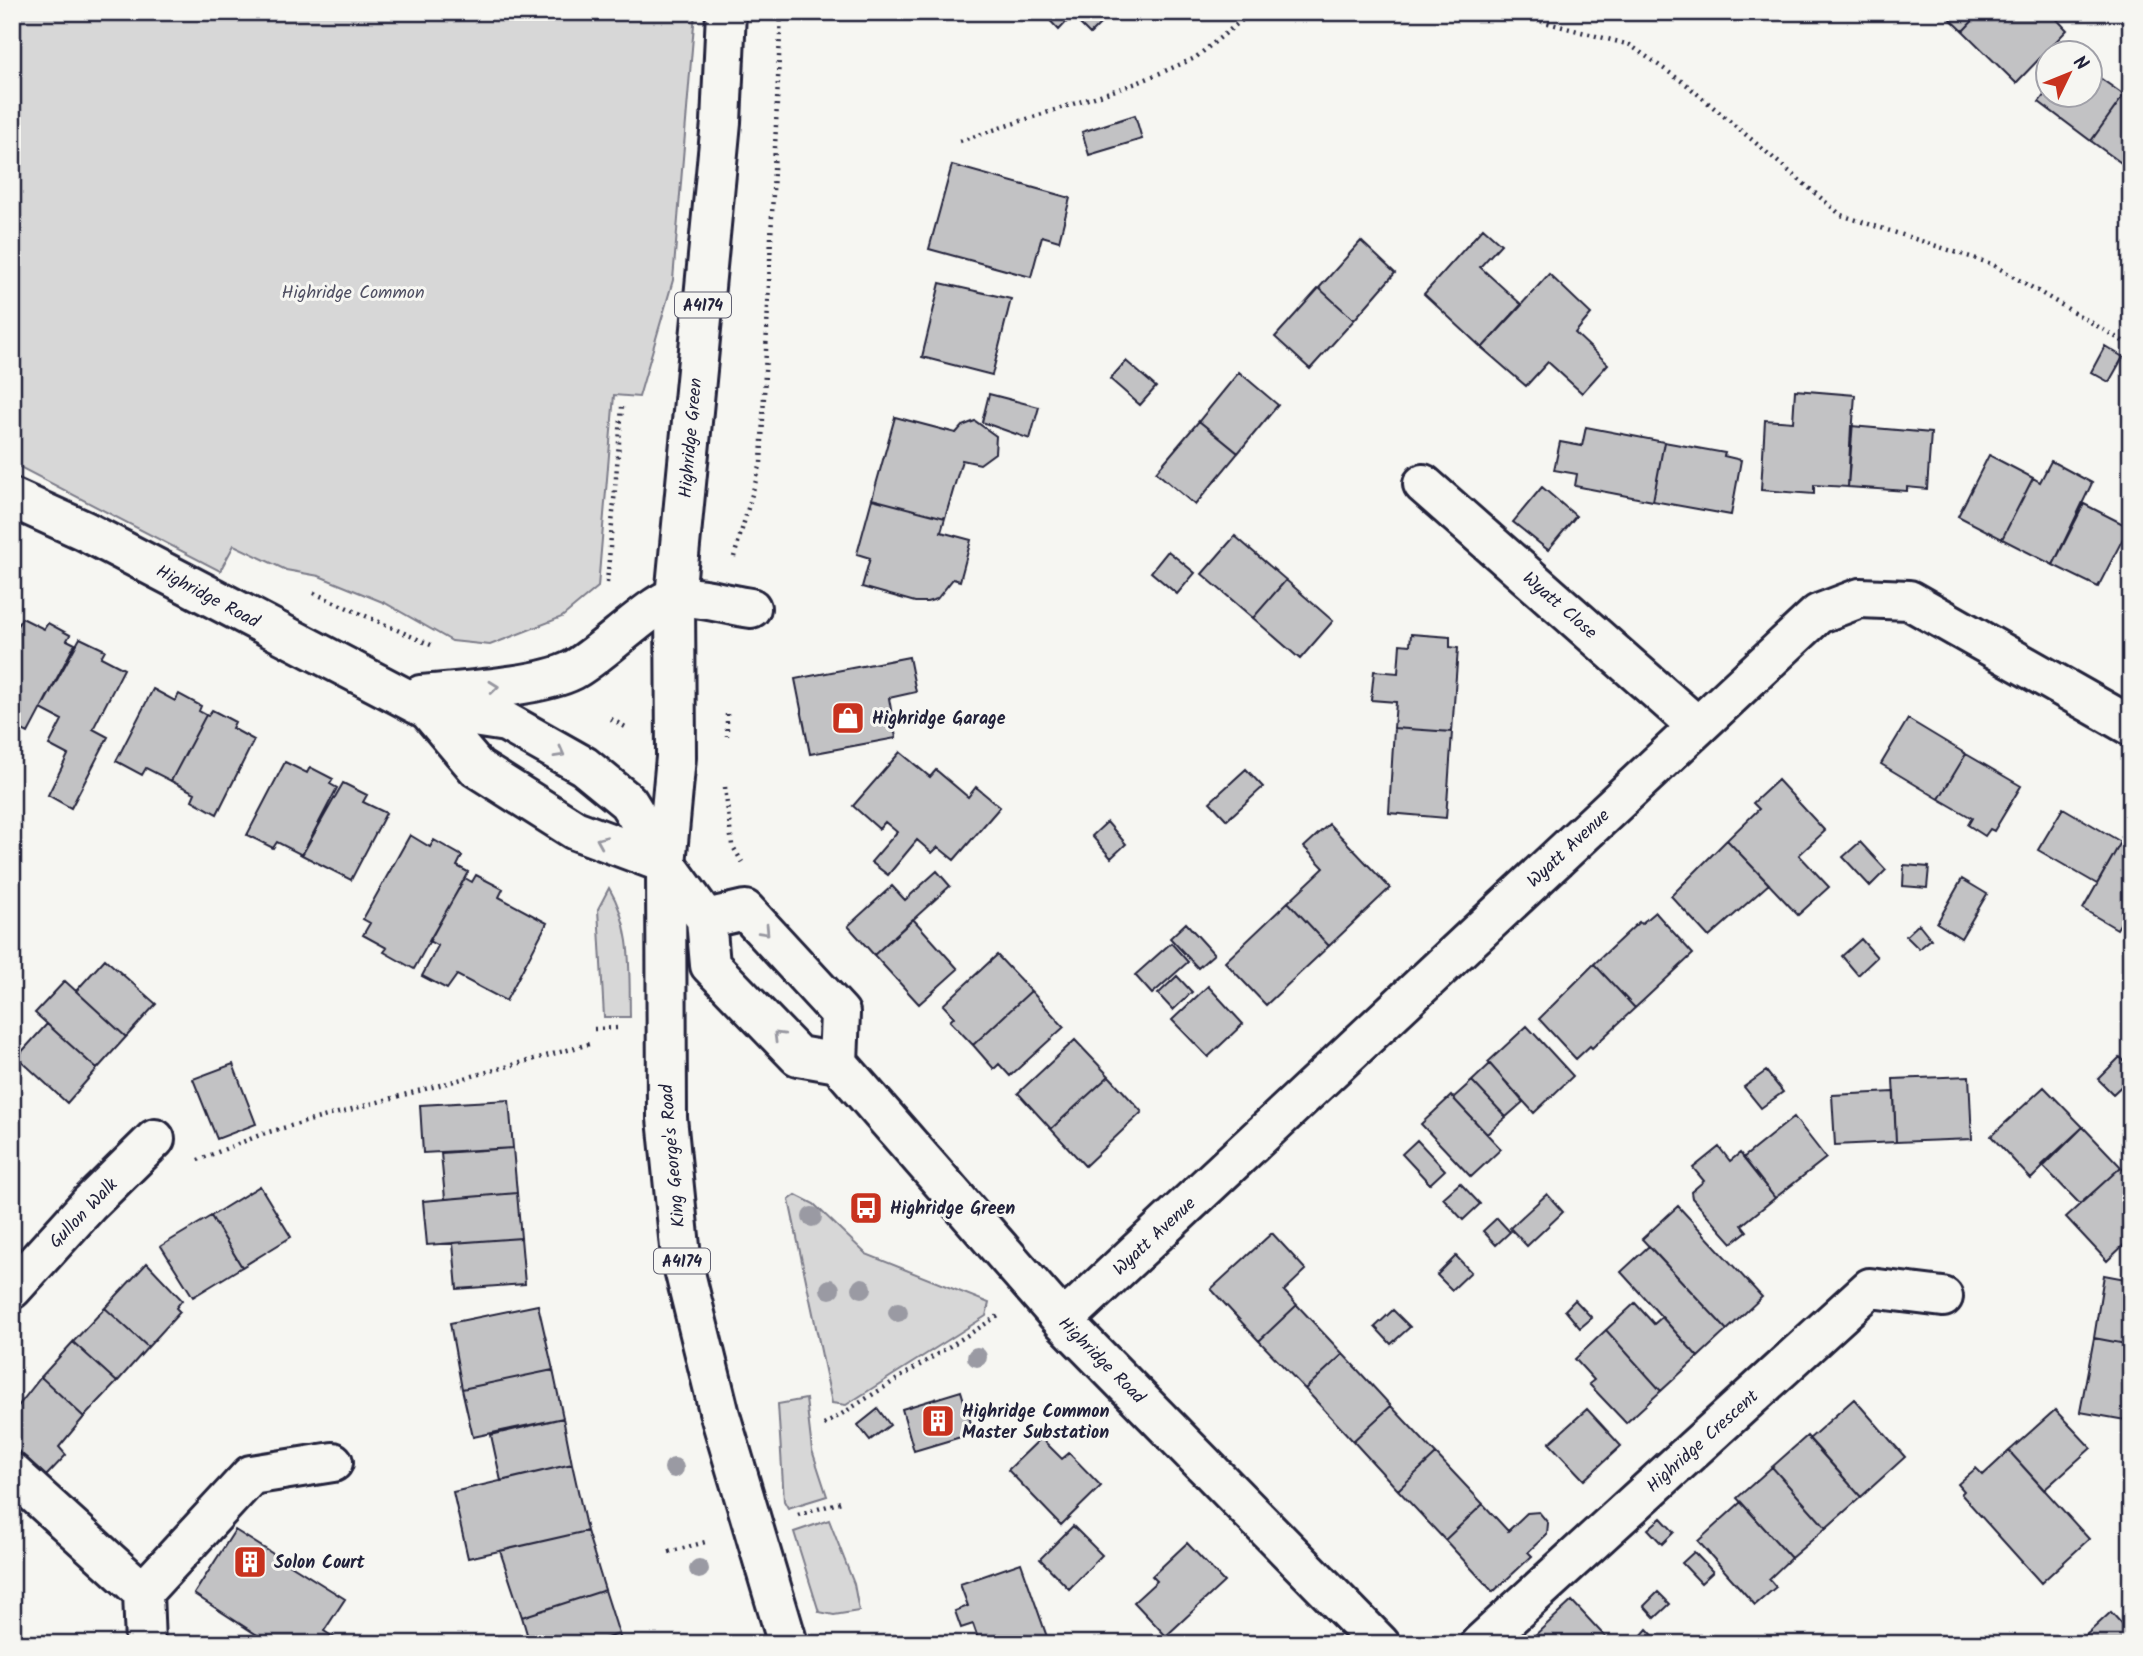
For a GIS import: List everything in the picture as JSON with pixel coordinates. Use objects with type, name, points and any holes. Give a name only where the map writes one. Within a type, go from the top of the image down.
[{"type":"main road","name":"Highridge Green","points":[[666,864],[676,757],[675,597],[721,122],[726,12]]},
{"type":"main road","name":"Wyatt Close","points":[[1423,484],[1697,726]]},
{"type":"main road","name":"Highridge Road","points":[[12,498],[85,531],[415,703],[506,722],[584,766],[628,802],[666,864],[706,919]]},
{"type":"main road","points":[[415,703],[572,671],[616,642],[645,613],[675,597],[736,606]]},
{"type":"main road","name":"Wyatt Avenue","points":[[1063,1321],[1818,614],[1860,598],[1909,600],[2131,726]]},
{"type":"main road","name":"Highridge Road","points":[[415,703],[477,768],[575,830],[666,864]]},
{"type":"main road","name":"King George's Road","points":[[666,864],[667,1118],[681,1257],[723,1428],[788,1644]]},
{"type":"main road","points":[[745,910],[841,1013],[838,1063],[798,1056],[710,965],[706,919],[745,910]]},
{"type":"main road","name":"Highridge Road","points":[[838,1063],[1063,1321],[1380,1644]]},
{"type":"main road","name":"Gullon Walk","points":[[12,1289],[89,1205],[155,1139]]},
{"type":"main road","name":"Highridge Crescent","points":[[1480,1644],[1870,1288],[1943,1297]]},
{"type":"main road","points":[[145,1644],[143,1592],[251,1475],[333,1462]]},
{"type":"main road","points":[[12,1473],[143,1592]]},
{"type":"path","points":[[736,606],[761,463],[781,12]]},
{"type":"path","points":[[1507,12],[1630,45],[1687,85],[1841,215],[1992,264],[2131,346]]},
{"type":"path","points":[[960,141],[1137,83],[1195,58],[1250,13]]},
{"type":"path","points":[[606,592],[622,407]]},
{"type":"path","points":[[305,589],[432,645],[445,647]]},
{"type":"path","points":[[727,712],[727,738]]},
{"type":"path","points":[[725,776],[732,845],[745,867]]},
{"type":"path","points":[[155,1139],[171,1171],[265,1133],[593,1043]]},
{"type":"path","points":[[824,1425],[1036,1292]]},
{"type":"green space","name":"Highridge Common","points":[[12,12],[695,12],[673,280],[639,397],[614,395],[598,587],[562,617],[490,645],[452,641],[385,603],[319,576],[286,570],[234,545],[220,571],[12,463]]},
{"type":"green space","points":[[609,888],[617,903],[626,935],[630,1017],[604,1017],[598,909]]},
{"type":"green space","points":[[796,1195],[814,1204],[866,1254],[989,1303],[986,1316],[846,1405],[832,1403],[789,1200]]},
{"type":"green space","points":[[806,1399],[812,1450],[827,1496],[788,1508],[784,1501],[778,1404]]},
{"type":"green space","points":[[829,1520],[854,1584],[859,1611],[834,1615],[819,1612],[794,1532]]},
{"type":"building","points":[[1042,12],[1110,14],[1090,34],[1072,16],[1059,30]]},
{"type":"building","points":[[1943,12],[1981,12],[1963,31]]},
{"type":"building","points":[[1981,12],[2050,12],[2067,30],[2059,38],[2035,38],[2035,63],[2016,83],[1963,31]]},
{"type":"building","points":[[2104,81],[2124,95],[2091,141],[2047,108],[2104,108]]},
{"type":"building","points":[[2124,95],[2131,101],[2131,170],[2091,141]]},
{"type":"building","points":[[1135,115],[1142,139],[1089,155],[1082,132]]},
{"type":"building","points":[[952,165],[1070,198],[1059,241],[1042,236],[1031,277],[929,249]]},
{"type":"building","points":[[1483,228],[1501,244],[1480,267],[1522,305],[1482,348],[1424,294]]},
{"type":"building","points":[[1361,241],[1395,273],[1354,320],[1319,288]]},
{"type":"building","points":[[1549,274],[1591,314],[1575,333],[1608,364],[1582,393],[1548,362],[1526,386],[1482,348]]},
{"type":"building","points":[[940,283],[1011,299],[992,375],[922,357]]},
{"type":"building","points":[[1319,288],[1354,320],[1310,369],[1275,337]]},
{"type":"building","points":[[2105,346],[2123,357],[2109,382],[2091,372]]},
{"type":"building","points":[[1126,361],[1156,387],[1140,405],[1110,379]]},
{"type":"building","points":[[1239,372],[1278,405],[1238,453],[1199,421]]},
{"type":"building","points":[[1795,390],[1855,395],[1848,487],[1814,485],[1814,494],[1761,490],[1765,420],[1793,422]]},
{"type":"building","points":[[989,394],[1039,407],[1030,439],[982,422]]},
{"type":"building","points":[[895,417],[956,433],[962,426],[975,421],[996,436],[995,453],[980,464],[962,460],[945,518],[872,499]]},
{"type":"building","points":[[1199,421],[1238,453],[1195,505],[1156,472]]},
{"type":"building","points":[[1851,426],[1931,433],[1927,489],[1907,487],[1907,491],[1848,487]]},
{"type":"building","points":[[1586,427],[1664,442],[1653,501],[1575,486],[1577,474],[1554,470],[1560,442],[1582,446]]},
{"type":"building","points":[[1664,442],[1725,453],[1724,456],[1741,460],[1731,515],[1653,501]]},
{"type":"building","points":[[1989,455],[2033,478],[2002,539],[1958,516]]},
{"type":"building","points":[[2051,461],[2092,483],[2053,565],[2002,539],[2033,478],[2040,482]]},
{"type":"building","points":[[1542,487],[1576,516],[1548,550],[1513,522]]},
{"type":"building","points":[[872,499],[945,518],[941,532],[971,540],[960,581],[953,579],[937,599],[927,602],[915,602],[862,587],[870,558],[857,554]]},
{"type":"building","points":[[2084,504],[2129,527],[2098,587],[2053,565]]},
{"type":"building","points":[[1235,536],[1286,580],[1253,618],[1202,574]]},
{"type":"building","points":[[1168,551],[1195,573],[1177,594],[1151,572]]},
{"type":"building","points":[[1286,580],[1333,621],[1300,659],[1253,618]]},
{"type":"building","points":[[22,618],[44,629],[48,623],[70,635],[67,640],[75,644],[28,733],[12,725],[12,634]]},
{"type":"building","points":[[1411,634],[1450,637],[1450,647],[1458,648],[1452,732],[1394,728],[1396,702],[1371,700],[1374,671],[1398,673],[1400,644],[1410,645]]},
{"type":"building","points":[[80,638],[105,650],[101,657],[124,669],[93,729],[108,737],[71,808],[48,795],[68,755],[49,745],[62,720],[41,709]]},
{"type":"building","name":"Highridge Garage","points":[[909,657],[916,692],[889,698],[896,738],[810,754],[795,679]]},
{"type":"building","points":[[153,689],[175,701],[179,694],[201,706],[199,711],[206,715],[171,781],[146,768],[142,775],[116,761]]},
{"type":"building","points":[[212,710],[235,722],[232,728],[254,740],[217,814],[192,800],[195,793],[171,781],[206,715]]},
{"type":"building","points":[[1908,719],[1966,754],[1939,799],[1881,764]]},
{"type":"building","points":[[1394,728],[1452,732],[1446,818],[1389,813]]},
{"type":"building","points":[[900,752],[930,777],[936,770],[968,797],[976,787],[1000,807],[954,860],[938,847],[932,853],[917,840],[888,875],[871,862],[897,832],[885,822],[879,829],[853,806]]},
{"type":"building","points":[[1966,754],[2021,786],[1994,831],[1990,829],[1985,836],[1968,825],[1972,818],[1939,799]]},
{"type":"building","points":[[285,762],[307,773],[310,767],[333,779],[330,784],[337,788],[302,855],[277,842],[273,848],[247,835]]},
{"type":"building","points":[[1246,769],[1263,787],[1227,820],[1210,802]]},
{"type":"building","points":[[1778,780],[1825,831],[1799,855],[1829,887],[1798,915],[1727,840],[1759,809],[1753,803]]},
{"type":"building","points":[[343,783],[367,795],[363,802],[386,813],[351,880],[302,855]]},
{"type":"building","points":[[2063,808],[2121,842],[2097,884],[2038,850]]},
{"type":"building","points":[[1107,822],[1126,844],[1111,858],[1092,836]]},
{"type":"building","points":[[1329,824],[1390,888],[1329,946],[1288,902],[1324,868],[1304,847]]},
{"type":"building","points":[[410,835],[430,847],[434,840],[462,856],[457,866],[468,872],[414,969],[384,952],[387,948],[363,935],[370,923],[363,919]]},
{"type":"building","points":[[1727,840],[1769,884],[1709,937],[1671,896]]},
{"type":"building","points":[[1860,842],[1886,870],[1870,886],[1843,857]]},
{"type":"building","points":[[2121,842],[2131,848],[2131,906],[2117,929],[2083,909]]},
{"type":"building","points":[[1904,865],[1929,867],[1927,888],[1903,886]]},
{"type":"building","points":[[937,871],[950,886],[874,955],[848,926],[892,886],[905,900]]},
{"type":"building","points":[[476,875],[503,889],[499,897],[547,923],[506,1001],[457,975],[447,989],[422,976],[438,946],[429,941],[465,878],[472,882]]},
{"type":"building","points":[[1962,879],[1987,894],[1961,938],[1937,923]]},
{"type":"building","points":[[1288,902],[1329,946],[1266,1005],[1225,962]]},
{"type":"building","points":[[1655,912],[1693,954],[1635,1008],[1594,964],[1639,922],[1641,924]]},
{"type":"building","points":[[913,919],[958,969],[919,1004],[874,955]]},
{"type":"building","points":[[1186,923],[1214,954],[1198,968],[1170,938]]},
{"type":"building","points":[[1919,924],[1931,939],[1919,949],[1906,936]]},
{"type":"building","points":[[1861,939],[1877,957],[1858,975],[1842,956]]},
{"type":"building","points":[[1171,943],[1188,962],[1152,994],[1135,975]]},
{"type":"building","points":[[997,955],[1031,991],[973,1045],[950,1021],[954,1017],[943,1005]]},
{"type":"building","points":[[105,959],[156,1004],[126,1037],[76,991]]},
{"type":"building","points":[[1594,964],[1635,1008],[1592,1048],[1590,1046],[1576,1059],[1539,1019]]},
{"type":"building","points":[[1177,976],[1192,992],[1173,1010],[1158,994]]},
{"type":"building","points":[[65,981],[126,1037],[97,1069],[35,1013]]},
{"type":"building","points":[[1208,986],[1243,1024],[1208,1057],[1172,1020]]},
{"type":"building","points":[[1031,991],[1064,1027],[1010,1076],[999,1064],[994,1069],[973,1045]]},
{"type":"building","points":[[47,1024],[97,1069],[67,1103],[17,1057]]},
{"type":"building","points":[[1527,1026],[1573,1076],[1534,1113],[1488,1062]]},
{"type":"building","points":[[1075,1040],[1109,1076],[1051,1129],[1018,1093]]},
{"type":"building","points":[[2120,1057],[2131,1068],[2131,1077],[2113,1094],[2098,1079]]},
{"type":"building","points":[[233,1064],[256,1124],[217,1139],[193,1079]]},
{"type":"building","points":[[1490,1064],[1523,1102],[1506,1117],[1472,1081]]},
{"type":"building","points":[[1766,1071],[1783,1092],[1761,1108],[1744,1087]]},
{"type":"building","points":[[1109,1076],[1142,1112],[1085,1166],[1051,1129]]},
{"type":"building","points":[[1969,1076],[1972,1139],[1896,1142],[1893,1079]]},
{"type":"building","points":[[1472,1081],[1506,1117],[1487,1134],[1453,1098]]},
{"type":"building","points":[[2044,1087],[2083,1127],[2031,1179],[1991,1136]]},
{"type":"building","points":[[1894,1092],[1896,1142],[1835,1145],[1832,1095]]},
{"type":"building","points":[[1451,1096],[1501,1149],[1471,1177],[1421,1124]]},
{"type":"building","points":[[509,1100],[513,1148],[423,1153],[420,1105]]},
{"type":"building","points":[[1794,1117],[1826,1158],[1775,1198],[1743,1158]]},
{"type":"building","points":[[2083,1127],[2121,1167],[2080,1204],[2042,1165]]},
{"type":"building","points":[[1417,1140],[1445,1170],[1430,1184],[1402,1154]]},
{"type":"building","points":[[1719,1147],[1730,1161],[1740,1153],[1775,1198],[1742,1225],[1747,1231],[1732,1243],[1692,1198],[1691,1192],[1704,1181],[1693,1168]]},
{"type":"building","points":[[513,1148],[517,1193],[445,1199],[441,1153]]},
{"type":"building","points":[[2121,1167],[2131,1178],[2131,1238],[2107,1261],[2066,1217]]},
{"type":"building","points":[[1460,1183],[1480,1204],[1463,1220],[1443,1198]]},
{"type":"building","points":[[260,1186],[291,1237],[242,1267],[211,1216]]},
{"type":"building","points":[[517,1193],[521,1238],[427,1245],[423,1201]]},
{"type":"building","points":[[1547,1194],[1563,1212],[1527,1246],[1510,1228]]},
{"type":"building","points":[[1678,1206],[1762,1297],[1727,1330],[1642,1239]]},
{"type":"building","points":[[211,1216],[242,1267],[193,1297],[161,1246]]},
{"type":"building","points":[[1497,1218],[1510,1232],[1496,1245],[1483,1231]]},
{"type":"building","points":[[1272,1233],[1306,1270],[1284,1291],[1297,1305],[1259,1341],[1211,1289]]},
{"type":"building","points":[[521,1238],[525,1284],[457,1289],[453,1243]]},
{"type":"building","points":[[1649,1246],[1727,1330],[1698,1357],[1621,1272]]},
{"type":"building","points":[[1456,1256],[1471,1272],[1452,1290],[1437,1275]]},
{"type":"building","points":[[147,1263],[182,1300],[176,1308],[180,1312],[148,1347],[105,1308]]},
{"type":"building","points":[[2104,1275],[2131,1280],[2131,1345],[2094,1338]]},
{"type":"building","points":[[1575,1300],[1592,1318],[1580,1328],[1565,1310]]},
{"type":"building","points":[[1635,1303],[1654,1324],[1662,1317],[1698,1357],[1661,1391],[1606,1330]]},
{"type":"building","points":[[538,1305],[553,1370],[462,1389],[450,1323]]},
{"type":"building","points":[[1297,1305],[1343,1354],[1305,1389],[1259,1341]]},
{"type":"building","points":[[105,1308],[148,1347],[117,1382],[73,1342]]},
{"type":"building","points":[[1393,1310],[1410,1327],[1391,1344],[1375,1327]]},
{"type":"building","points":[[1606,1330],[1661,1391],[1626,1423],[1589,1384],[1594,1380],[1575,1359]]},
{"type":"building","points":[[2094,1338],[2131,1345],[2131,1421],[2080,1412]]},
{"type":"building","points":[[73,1342],[117,1382],[84,1417],[41,1377]]},
{"type":"building","points":[[1343,1354],[1391,1406],[1353,1441],[1305,1389]]},
{"type":"building","points":[[553,1370],[563,1418],[473,1437],[462,1389]]},
{"type":"building","points":[[41,1377],[84,1417],[59,1447],[66,1455],[46,1476],[12,1445],[12,1414]]},
{"type":"building","name":"Highridge Common Master Substation","points":[[961,1391],[974,1433],[914,1451],[902,1409]]},
{"type":"building","points":[[1854,1399],[1905,1457],[1861,1497],[1809,1439]]},
{"type":"building","points":[[1391,1406],[1436,1454],[1398,1490],[1353,1441]]},
{"type":"building","points":[[878,1409],[890,1425],[870,1440],[858,1425]]},
{"type":"building","points":[[1587,1409],[1621,1446],[1584,1480],[1549,1443]]},
{"type":"building","points":[[2055,1410],[2091,1448],[2044,1490],[2009,1451]]},
{"type":"building","points":[[563,1418],[572,1464],[501,1481],[491,1435]]},
{"type":"building","points":[[1807,1436],[1861,1497],[1826,1528],[1772,1467]]},
{"type":"building","points":[[1041,1438],[1062,1459],[1069,1453],[1101,1486],[1061,1525],[1008,1470]]},
{"type":"building","points":[[2009,1451],[2089,1539],[2041,1583],[1961,1494],[1964,1491],[1958,1484],[1976,1468],[1983,1475]]},
{"type":"building","points":[[1436,1454],[1483,1504],[1445,1540],[1398,1490]]},
{"type":"building","points":[[572,1464],[587,1531],[468,1558],[453,1492]]},
{"type":"building","points":[[1772,1467],[1826,1528],[1791,1558],[1737,1498]]},
{"type":"building","points":[[1741,1502],[1791,1558],[1769,1579],[1776,1587],[1755,1605],[1698,1541]]},
{"type":"building","points":[[1483,1504],[1508,1531],[1527,1513],[1539,1512],[1548,1523],[1547,1534],[1528,1552],[1532,1556],[1493,1592],[1445,1540]]},
{"type":"building","points":[[1661,1518],[1674,1532],[1662,1544],[1648,1529]]},
{"type":"building","points":[[1073,1526],[1102,1555],[1069,1589],[1040,1559]]},
{"type":"building","name":"Solon Court","points":[[235,1530],[345,1599],[324,1631],[344,1644],[271,1644],[194,1594]]},
{"type":"building","points":[[587,1531],[605,1590],[522,1617],[500,1551]]},
{"type":"building","points":[[1187,1543],[1224,1582],[1166,1636],[1134,1602],[1157,1581],[1152,1576]]},
{"type":"building","points":[[1694,1552],[1713,1572],[1701,1583],[1682,1563]]},
{"type":"building","points":[[1021,1563],[1047,1637],[1028,1644],[980,1644],[973,1624],[961,1628],[955,1611],[968,1606],[960,1584]]},
{"type":"building","points":[[605,1590],[619,1634],[588,1644],[530,1644],[522,1617]]},
{"type":"building","points":[[1658,1592],[1670,1604],[1655,1618],[1644,1606]]},
{"type":"building","points":[[1572,1601],[1612,1644],[1539,1644],[1533,1637]]},
{"type":"building","points":[[2111,1612],[2131,1634],[2131,1644],[2091,1644],[2085,1636]]},
{"type":"building","points":[[1647,1629],[1661,1644],[1634,1644]]},
{"type":"building","points":[[619,1634],[622,1644],[588,1644]]},
{"type":"place","name":"Highridge Garage","points":[[848,718]]},
{"type":"place","name":"Highridge Green","points":[[866,1208]]},
{"type":"place","name":"Highridge Common Master Substation","points":[[938,1421]]},
{"type":"place","name":"Solon Court","points":[[250,1562]]}]
